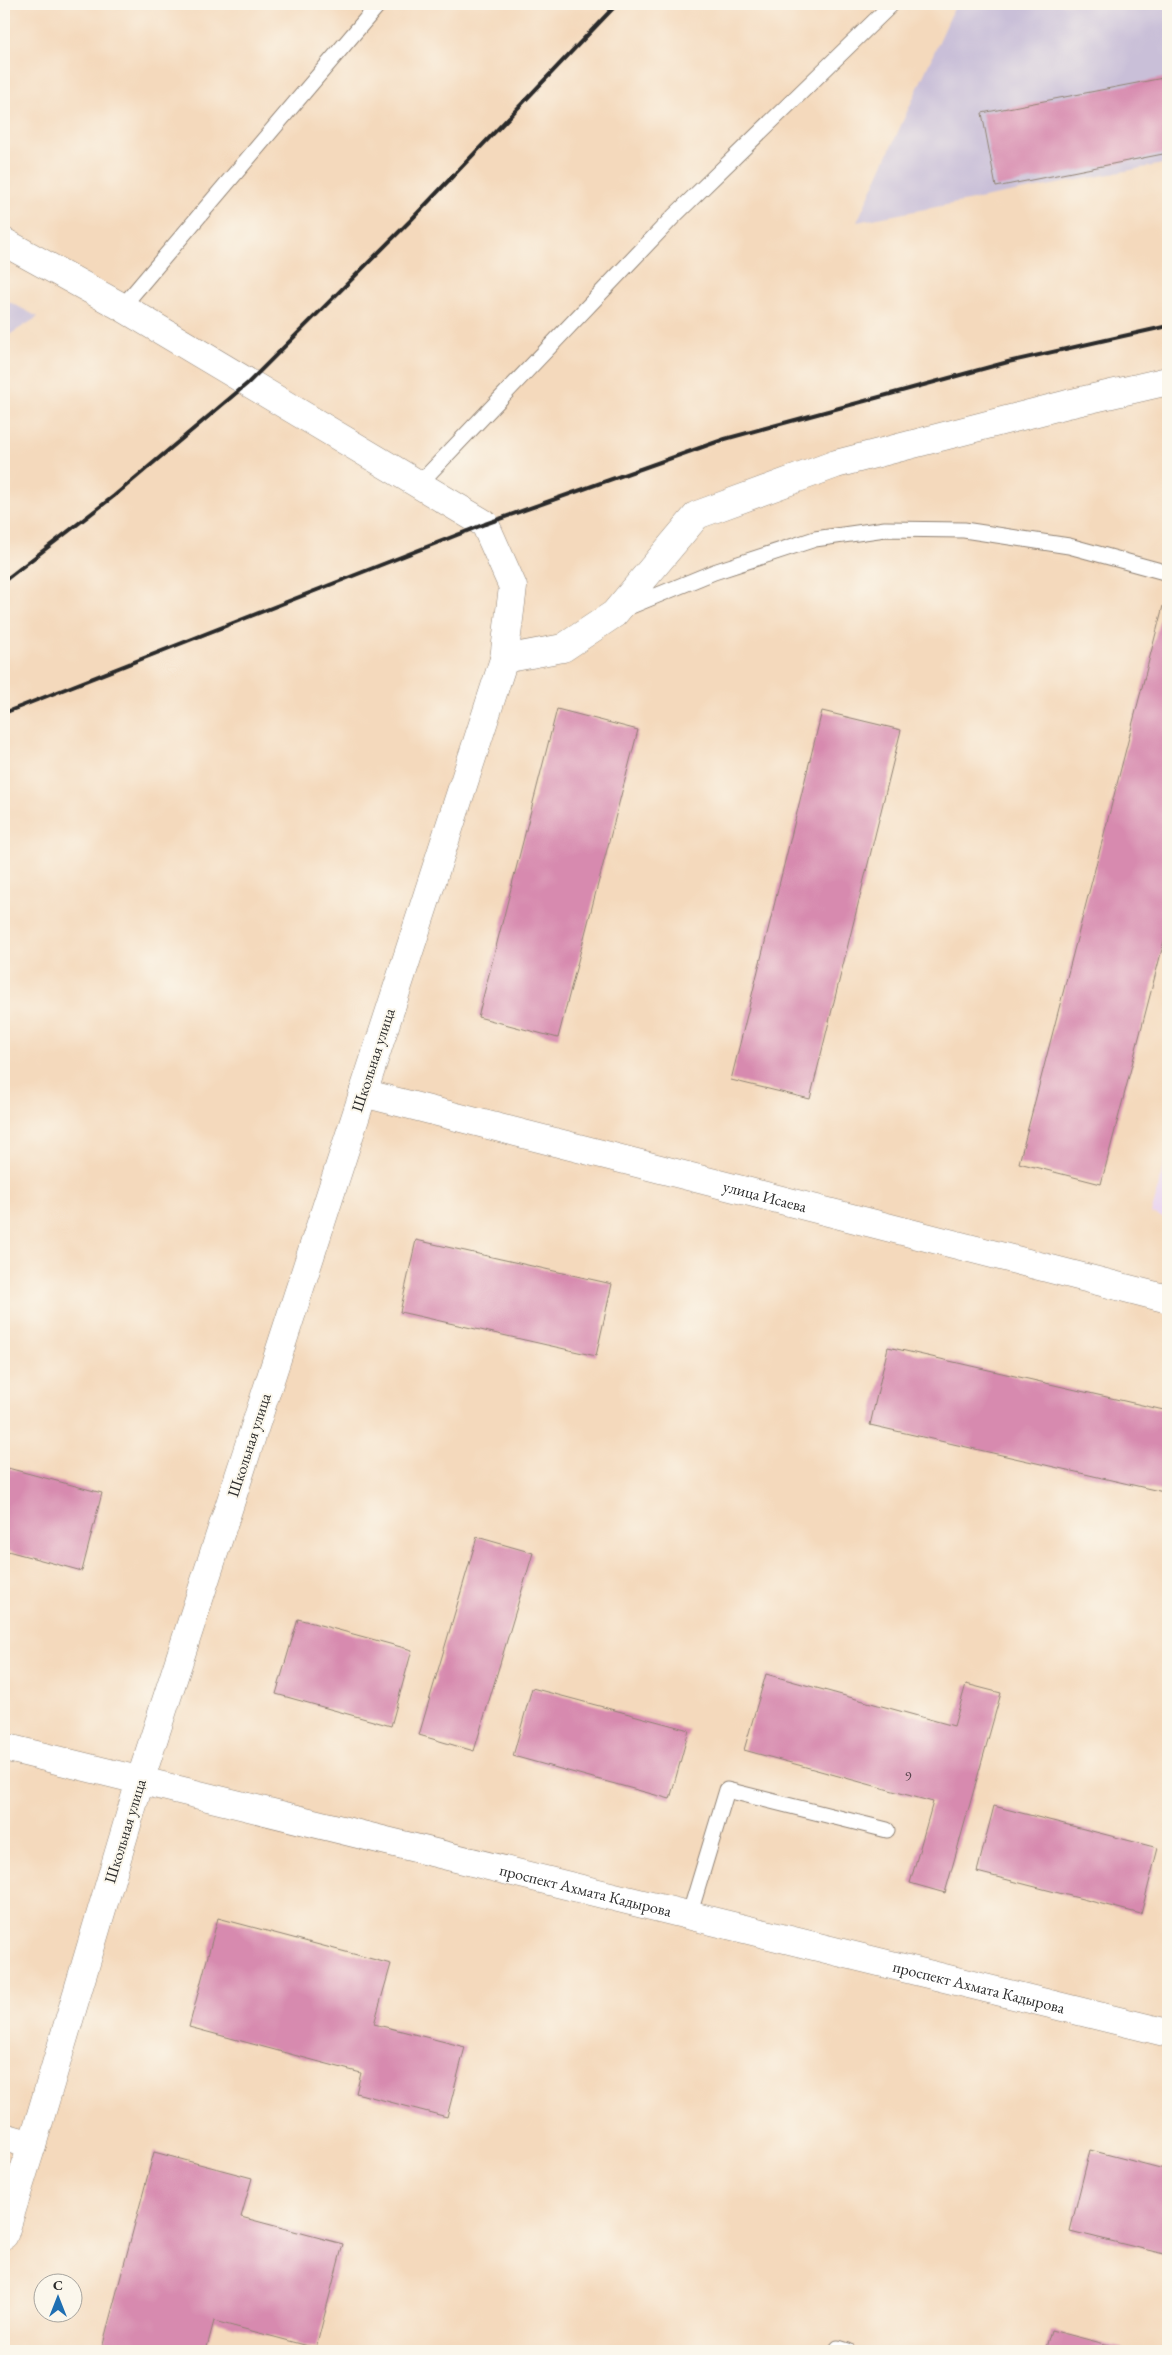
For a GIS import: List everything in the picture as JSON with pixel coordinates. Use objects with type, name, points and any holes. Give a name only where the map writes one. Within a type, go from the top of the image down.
[{"type":"street","name":"Школьная улица","points":[[4,242],[122,307],[485,524],[513,587],[504,659],[140,1781],[4,2235]]},
{"type":"street","points":[[504,659],[564,648],[614,614],[697,515],[836,464],[1068,404],[1168,381]]},
{"type":"street","name":"улица Исаева","points":[[362,1093],[1168,1299]]},
{"type":"street","name":"проспект Ахмата Кадырова","points":[[4,1747],[1168,2033]]},
{"type":"street","points":[[4,2137],[32,2145]]},
{"type":"lane","points":[[122,307],[378,4]]},
{"type":"lane","points":[[420,484],[674,216],[892,4]]},
{"type":"lane","points":[[614,614],[714,572],[815,540],[884,529],[964,530],[1069,546],[1168,573]]},
{"type":"lane","points":[[689,1916],[727,1790],[887,1830]]},
{"type":"lane","points":[[836,2351],[838,2348],[848,2351]]},
{"type":"shaded area","points":[[956,4],[1168,4],[1168,163],[857,222]]},
{"type":"shaded area","points":[[4,299],[38,317],[4,338]]},
{"type":"shaded area","points":[[1168,1152],[1168,1219],[1151,1214]]},
{"type":"building","points":[[1168,77],[1168,153],[996,187],[982,113]]},
{"type":"building","points":[[1163,606],[1168,607],[1168,926],[1101,1184],[1019,1163]]},
{"type":"building","points":[[557,709],[638,730],[558,1038],[478,1017]]},
{"type":"building","points":[[822,711],[901,730],[810,1099],[731,1080]]},
{"type":"building","points":[[416,1240],[612,1284],[596,1356],[400,1312]]},
{"type":"building","points":[[888,1347],[1168,1411],[1168,1493],[870,1425]]},
{"type":"building","points":[[4,1467],[102,1493],[82,1571],[4,1550]]},
{"type":"building","points":[[477,1537],[533,1553],[474,1751],[419,1735]]},
{"type":"building","points":[[298,1619],[412,1650],[391,1726],[276,1694]]},
{"type":"building","points":[[766,1674],[954,1726],[966,1684],[1001,1693],[945,1893],[910,1883],[933,1802],[744,1750]]},
{"type":"building","points":[[532,1688],[689,1730],[670,1799],[513,1756]]},
{"type":"building","points":[[994,1806],[1158,1848],[1141,1914],[977,1872]]},
{"type":"building","points":[[218,1918],[391,1964],[374,2024],[465,2047],[447,2117],[356,2093],[361,2073],[189,2027]]},
{"type":"building","points":[[1090,2150],[1168,2170],[1168,2255],[1070,2231]]},
{"type":"building","points":[[154,2152],[252,2178],[241,2217],[343,2244],[316,2348],[214,2321],[206,2351],[101,2351]]},
{"type":"building","points":[[1051,2330],[1132,2351],[1045,2351]]},
{"type":"railway","points":[[4,581],[114,496],[248,383],[410,221],[617,4]]},
{"type":"railway","points":[[4,713],[485,524],[725,439],[1008,362],[1168,326]]}]
